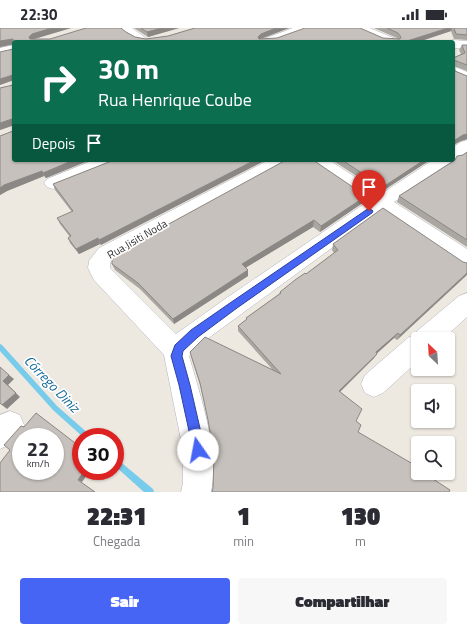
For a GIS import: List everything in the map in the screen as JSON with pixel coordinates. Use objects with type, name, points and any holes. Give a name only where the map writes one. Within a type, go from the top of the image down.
[{"type":"street","points":[[125,28],[142,40]]},
{"type":"street","points":[[271,40],[304,28]]},
{"type":"street","points":[[360,28],[387,40]]},
{"type":"street","points":[[455,44],[467,44]]},
{"type":"street","points":[[0,52],[12,49]]},
{"type":"street","points":[[455,154],[467,145]]},
{"type":"street","points":[[53,183],[104,162]]},
{"type":"street","name":"Rua Jisiti Noda","points":[[179,348],[102,274],[99,268],[100,261],[106,254],[278,162]]},
{"type":"street","points":[[320,162],[467,260]]},
{"type":"street","points":[[196,492],[198,483],[198,450],[176,356],[179,348],[233,306],[381,202],[442,162]]},
{"type":"street","points":[[434,332],[467,303]]},
{"type":"street","points":[[374,384],[411,352]]},
{"type":"building","points":[[0,28],[52,28],[32,34],[29,37],[30,39],[50,39],[86,28],[121,28],[135,37],[146,39],[168,36],[195,28],[276,28],[261,34],[258,37],[259,39],[277,38],[305,28],[360,28],[383,38],[400,39],[401,37],[398,33],[387,28],[448,28],[410,40],[13,39],[0,41]]},
{"type":"building","points":[[141,28],[162,28],[147,32]]},
{"type":"building","points":[[454,28],[467,28],[467,35],[456,34]]},
{"type":"building","points":[[462,45],[467,45],[467,65],[455,60],[455,57],[465,53]]},
{"type":"building","points":[[12,49],[12,75],[0,79],[0,52]]},
{"type":"building","points":[[455,71],[467,76],[467,134],[455,140]]},
{"type":"building","points":[[12,85],[12,119],[0,123],[0,88]]},
{"type":"building","points":[[12,131],[12,162],[69,162],[43,173],[42,171],[4,185],[0,188],[0,136]]},
{"type":"building","points":[[467,152],[467,240],[399,196],[452,162],[455,162],[457,156],[463,155]]},
{"type":"building","points":[[109,162],[251,162],[99,240],[98,238],[76,249],[68,238],[71,236],[57,218],[73,211],[53,184]]},
{"type":"building","points":[[282,162],[316,162],[366,196],[321,226],[314,220],[242,264],[248,270],[173,319],[138,283],[112,264],[112,255]]},
{"type":"building","points":[[345,162],[421,162],[383,187]]},
{"type":"building","points":[[383,208],[463,262],[467,263],[467,273],[400,335],[398,333],[376,352],[377,354],[339,391],[362,409],[356,421],[361,425],[358,432],[411,463],[411,480],[435,480],[450,490],[449,492],[212,492],[214,456],[200,383],[190,352],[205,337],[281,374],[238,326],[247,319],[246,318],[281,293],[280,292],[295,280],[305,273],[306,274],[338,250],[333,244]]},
{"type":"building","points":[[0,367],[9,375],[3,381],[16,393],[2,405],[0,403]]},
{"type":"building","points":[[36,413],[56,428],[19,428],[21,426],[24,427]]},
{"type":"building","points":[[64,434],[72,441],[72,480],[78,480],[95,492],[0,492],[0,463],[10,450],[4,445],[12,436],[12,480],[64,480]]},
{"type":"waterway","name":"Córrego Diniz","points":[[0,347],[55,408],[78,428]]},
{"type":"waterway","name":"Córrego Diniz","points":[[124,469],[150,492]]},
{"type":"route","points":[[198,450],[176,356],[178,348],[194,334],[233,306],[369,211]]}]
